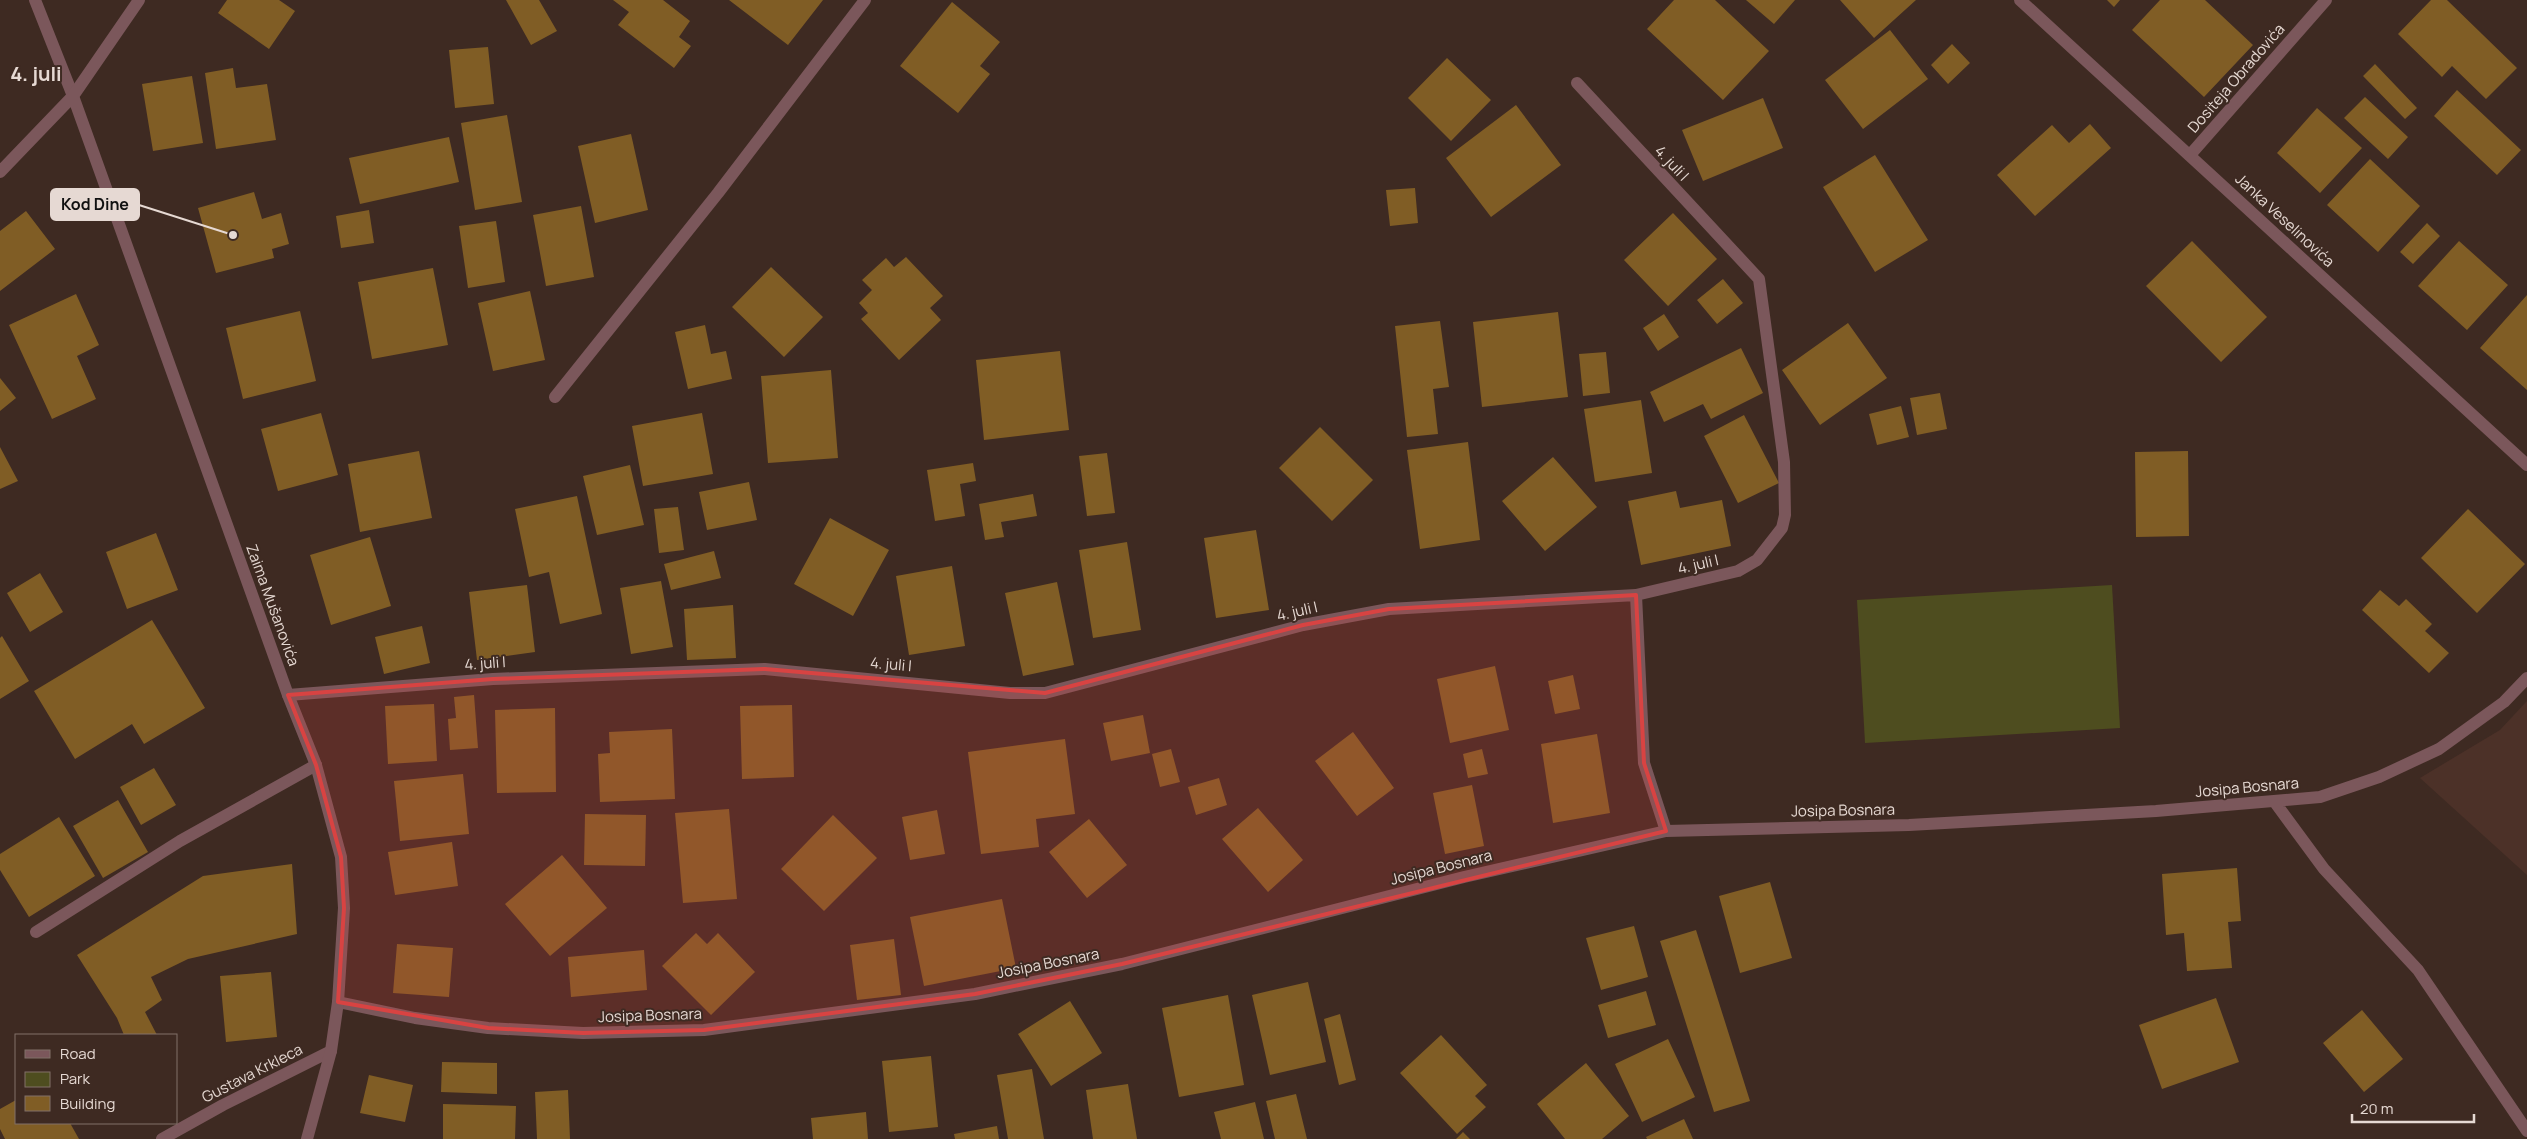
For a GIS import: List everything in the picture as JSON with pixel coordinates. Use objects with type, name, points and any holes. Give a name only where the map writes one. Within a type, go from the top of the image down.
[{"type":"street","name":"Zaima Mušanovića","points":[[35,0],[73,96],[288,695],[316,765],[342,858],[344,908],[338,1002],[331,1051],[307,1139]]},
{"type":"street","points":[[0,172],[73,96],[139,0]]},
{"type":"street","points":[[554,397],[718,193],[865,0]]},
{"type":"street","name":"Janka Veselinovića","points":[[2020,0],[2527,465]]},
{"type":"street","name":"Dositeja Obradovića","points":[[2190,155],[2326,0]]},
{"type":"street","name":"4. juli I","points":[[288,695],[493,678],[765,669],[1010,694],[1045,693],[1303,626],[1389,609],[1636,596],[1738,571],[1756,560],[1782,528],[1785,515],[1784,462],[1760,279],[1577,83]]},
{"type":"street","points":[[1636,596],[1644,763],[1666,831]]},
{"type":"street","name":"Josipa Bosnara","points":[[338,1002],[415,1018],[488,1028],[583,1033],[704,1030],[851,1012],[975,994],[1122,964],[1464,878],[1666,831],[1909,825],[2156,812],[2320,797],[2379,776],[2439,749],[2504,702],[2527,678]]},
{"type":"street","points":[[36,932],[180,841],[316,765]]},
{"type":"street","points":[[2274,801],[2324,869],[2418,970],[2527,1131]]},
{"type":"street","name":"Gustava Krkleca","points":[[162,1139],[223,1105],[331,1051]]},
{"type":"highlighted area","points":[[1636,595],[1644,763],[1666,831],[1122,964],[975,994],[704,1030],[583,1033],[488,1028],[338,1002],[344,908],[341,857],[316,765],[288,695],[493,679],[765,669],[1045,693],[1303,625],[1389,609]]},
{"type":"shaded area","points":[[2527,701],[2527,875],[2420,778],[2500,730]]},
{"type":"green space","points":[[2112,585],[2120,728],[1865,743],[1857,600]]},
{"type":"building","points":[[227,0],[279,0],[295,11],[269,49],[218,13]]},
{"type":"building","points":[[506,0],[539,0],[557,31],[531,45]]},
{"type":"building","points":[[613,0],[663,0],[690,21],[679,37],[691,46],[674,68],[618,25],[629,12]]},
{"type":"building","points":[[729,0],[823,0],[788,45]]},
{"type":"building","points":[[1674,0],[1715,0],[1769,51],[1723,100],[1647,29]]},
{"type":"building","points":[[1746,0],[1795,0],[1774,24]]},
{"type":"building","points":[[1840,0],[1916,0],[1874,38]]},
{"type":"building","points":[[2107,0],[2120,0],[2114,7]]},
{"type":"building","points":[[2160,0],[2205,0],[2253,45],[2204,97],[2132,30]]},
{"type":"building","points":[[2431,0],[2447,0],[2517,68],[2486,99],[2452,66],[2442,77],[2398,34]]},
{"type":"building","points":[[952,2],[1000,42],[980,66],[990,74],[958,113],[900,66]]},
{"type":"building","points":[[1890,30],[1928,79],[1863,129],[1825,80]]},
{"type":"building","points":[[1952,44],[1970,63],[1948,84],[1931,65]]},
{"type":"building","points":[[488,47],[494,104],[455,108],[449,50]]},
{"type":"building","points":[[1447,58],[1491,100],[1451,141],[1408,98]]},
{"type":"building","points":[[2375,64],[2417,108],[2405,119],[2363,76]]},
{"type":"building","points":[[233,68],[236,88],[267,84],[276,140],[216,149],[205,73]]},
{"type":"building","points":[[192,76],[203,143],[153,151],[142,84]]},
{"type":"building","points":[[2457,90],[2521,150],[2497,175],[2434,116]]},
{"type":"building","points":[[2365,97],[2408,137],[2388,159],[2344,118]]},
{"type":"building","points":[[1763,98],[1783,148],[1703,181],[1682,130]]},
{"type":"building","points":[[1516,105],[1561,165],[1491,217],[1446,158]]},
{"type":"building","points":[[2317,108],[2362,148],[2320,193],[2277,153]]},
{"type":"building","points":[[507,115],[522,202],[475,210],[461,123]]},
{"type":"building","points":[[2090,124],[2111,148],[2035,216],[1997,175],[2052,125],[2069,143]]},
{"type":"building","points":[[631,134],[648,210],[595,223],[578,146]]},
{"type":"building","points":[[449,137],[459,182],[360,204],[349,158]]},
{"type":"building","points":[[1875,155],[1928,240],[1875,272],[1823,187]]},
{"type":"building","points":[[2370,159],[2420,206],[2378,252],[2327,205]]},
{"type":"building","points":[[1415,188],[1418,223],[1390,226],[1386,190]]},
{"type":"building","points":[[254,192],[262,219],[281,213],[289,244],[272,249],[274,258],[216,273],[198,208]]},
{"type":"building","points":[[581,206],[594,277],[546,286],[533,215]]},
{"type":"building","points":[[369,210],[374,243],[341,248],[336,216]]},
{"type":"building","points":[[26,211],[55,249],[0,291],[0,231]]},
{"type":"building","points":[[1673,213],[1717,259],[1668,306],[1624,260]]},
{"type":"building","points":[[496,221],[505,282],[468,288],[459,226]]},
{"type":"building","points":[[2427,223],[2440,236],[2413,264],[2400,252]]},
{"type":"building","points":[[2192,241],[2267,317],[2221,362],[2146,286]]},
{"type":"building","points":[[2459,241],[2508,285],[2467,330],[2418,286]]},
{"type":"building","points":[[906,257],[943,296],[930,308],[941,320],[899,360],[861,319],[868,313],[859,303],[872,290],[862,280],[886,258],[894,267]]},
{"type":"building","points":[[771,267],[823,317],[784,357],[732,307]]},
{"type":"building","points":[[433,268],[448,345],[372,359],[358,282]]},
{"type":"building","points":[[1723,279],[1743,303],[1717,324],[1697,300]]},
{"type":"building","points":[[530,291],[545,360],[493,371],[478,303]]},
{"type":"building","points":[[76,294],[99,345],[77,356],[96,399],[52,419],[9,325]]},
{"type":"building","points":[[2527,295],[2527,390],[2480,348]]},
{"type":"building","points":[[300,311],[316,381],[243,399],[226,328]]},
{"type":"building","points":[[1558,312],[1568,397],[1482,407],[1473,322]]},
{"type":"building","points":[[1664,314],[1679,337],[1658,351],[1643,328]]},
{"type":"building","points":[[1440,321],[1449,387],[1433,389],[1438,434],[1407,437],[1395,326]]},
{"type":"building","points":[[1848,323],[1887,378],[1820,425],[1782,370]]},
{"type":"building","points":[[705,325],[711,354],[726,351],[732,379],[688,389],[675,332]]},
{"type":"building","points":[[1741,348],[1763,393],[1711,419],[1703,404],[1664,422],[1650,392]]},
{"type":"building","points":[[1060,351],[1069,430],[984,440],[976,360]]},
{"type":"building","points":[[1606,352],[1610,393],[1583,396],[1579,354]]},
{"type":"building","points":[[831,370],[838,458],[768,463],[761,376]]},
{"type":"building","points":[[0,378],[16,398],[0,411]]},
{"type":"building","points":[[1940,393],[1947,429],[1917,435],[1910,398]]},
{"type":"building","points":[[1641,400],[1652,473],[1595,482],[1584,409]]},
{"type":"building","points":[[1901,406],[1909,437],[1877,445],[1869,414]]},
{"type":"building","points":[[321,413],[338,475],[278,491],[261,429]]},
{"type":"building","points":[[702,413],[713,474],[643,486],[632,426]]},
{"type":"building","points":[[1744,415],[1779,483],[1738,503],[1704,436]]},
{"type":"building","points":[[1320,427],[1373,480],[1332,521],[1279,468]]},
{"type":"building","points":[[1468,442],[1480,540],[1420,549],[1407,450]]},
{"type":"building","points":[[0,447],[18,481],[0,489]]},
{"type":"building","points":[[419,451],[432,518],[360,532],[348,464]]},
{"type":"building","points":[[2188,451],[2189,536],[2136,537],[2135,452]]},
{"type":"building","points":[[1107,453],[1115,513],[1087,516],[1079,456]]},
{"type":"building","points":[[1553,457],[1597,507],[1545,551],[1502,501]]},
{"type":"building","points":[[973,463],[976,481],[960,484],[965,516],[935,521],[927,470]]},
{"type":"building","points":[[630,465],[644,525],[597,535],[583,476]]},
{"type":"building","points":[[749,482],[757,520],[707,530],[699,492]]},
{"type":"building","points":[[1676,491],[1680,508],[1722,500],[1731,546],[1641,565],[1628,501]]},
{"type":"building","points":[[1033,494],[1037,516],[1001,522],[1004,537],[985,540],[979,504]]},
{"type":"building","points":[[577,496],[602,614],[560,624],[549,572],[529,577],[515,509]]},
{"type":"building","points":[[678,507],[684,550],[659,553],[654,509]]},
{"type":"building","points":[[2468,509],[2525,564],[2477,613],[2421,558]]},
{"type":"building","points":[[830,518],[889,550],[853,616],[794,584]]},
{"type":"building","points":[[1256,530],[1269,610],[1216,618],[1204,538]]},
{"type":"building","points":[[156,533],[178,590],[127,609],[106,552]]},
{"type":"building","points":[[370,537],[391,606],[331,625],[310,555]]},
{"type":"building","points":[[1127,542],[1141,630],[1093,638],[1079,550]]},
{"type":"building","points":[[714,551],[721,578],[671,590],[664,564]]},
{"type":"building","points":[[952,566],[965,646],[909,655],[896,576]]},
{"type":"building","points":[[40,573],[63,612],[30,632],[7,593]]},
{"type":"building","points":[[661,581],[673,647],[631,654],[620,588]]},
{"type":"building","points":[[1057,582],[1074,665],[1023,676],[1005,593]]},
{"type":"building","points":[[527,585],[535,652],[477,660],[469,592]]},
{"type":"building","points":[[2380,590],[2399,606],[2406,599],[2432,624],[2425,631],[2449,653],[2429,673],[2362,610]]},
{"type":"building","points":[[733,605],[736,658],[687,660],[684,609]]},
{"type":"building","points":[[152,620],[205,708],[144,744],[132,724],[75,759],[34,691]]},
{"type":"building","points":[[422,626],[430,663],[384,674],[375,637]]},
{"type":"building","points":[[2,636],[29,681],[0,699],[0,638]]},
{"type":"building","points":[[1495,666],[1509,730],[1450,743],[1437,679]]},
{"type":"building","points":[[1573,675],[1580,709],[1555,714],[1548,681]]},
{"type":"building","points":[[474,695],[478,748],[450,750],[448,719],[456,718],[454,697]]},
{"type":"building","points":[[434,704],[437,761],[388,764],[385,706]]},
{"type":"building","points":[[792,705],[794,777],[742,779],[740,706]]},
{"type":"building","points":[[555,708],[556,792],[497,793],[495,710]]},
{"type":"building","points":[[1143,715],[1150,753],[1111,761],[1103,723]]},
{"type":"building","points":[[672,729],[675,799],[600,802],[598,754],[610,753],[609,732]]},
{"type":"building","points":[[1353,732],[1394,788],[1357,816],[1315,761]]},
{"type":"building","points":[[1597,734],[1610,813],[1553,823],[1541,744]]},
{"type":"building","points":[[1065,739],[1075,814],[1036,819],[1039,847],[981,854],[968,752]]},
{"type":"building","points":[[1171,749],[1180,782],[1160,787],[1152,754]]},
{"type":"building","points":[[1482,749],[1488,774],[1468,778],[1463,754]]},
{"type":"building","points":[[154,768],[176,805],[141,825],[120,787]]},
{"type":"building","points":[[463,774],[469,834],[400,841],[394,781]]},
{"type":"building","points":[[1219,778],[1227,805],[1196,815],[1188,787]]},
{"type":"building","points":[[1472,785],[1484,846],[1445,854],[1433,793]]},
{"type":"building","points":[[118,800],[148,852],[103,878],[73,826]]},
{"type":"building","points":[[1258,808],[1303,860],[1268,892],[1222,839]]},
{"type":"building","points":[[729,809],[737,899],[683,903],[675,813]]},
{"type":"building","points":[[937,810],[945,854],[910,860],[902,817]]},
{"type":"building","points":[[585,814],[646,815],[645,866],[584,865]]},
{"type":"building","points":[[833,815],[877,858],[824,911],[781,869]]},
{"type":"building","points":[[59,817],[95,876],[29,917],[0,870],[0,854]]},
{"type":"building","points":[[1089,819],[1127,865],[1087,898],[1049,852]]},
{"type":"building","points":[[452,842],[458,886],[395,895],[388,852]]},
{"type":"building","points":[[562,855],[607,908],[550,956],[505,904]]},
{"type":"building","points":[[292,864],[297,934],[188,959],[151,977],[162,1000],[145,1012],[156,1034],[124,1034],[117,1018],[77,955],[203,876]]},
{"type":"building","points":[[2237,868],[2241,921],[2228,922],[2232,968],[2187,971],[2184,933],[2166,935],[2162,874]]},
{"type":"building","points":[[1770,882],[1792,958],[1740,973],[1719,896]]},
{"type":"building","points":[[1002,899],[1016,968],[924,986],[910,917]]},
{"type":"building","points":[[1634,926],[1648,977],[1601,990],[1586,938]]},
{"type":"building","points":[[1696,930],[1750,1101],[1714,1112],[1660,941]]},
{"type":"building","points":[[696,933],[707,944],[718,933],[755,972],[711,1015],[662,966]]},
{"type":"building","points":[[894,939],[901,995],[857,1000],[850,945]]},
{"type":"building","points":[[397,944],[453,948],[449,997],[393,993]]},
{"type":"building","points":[[644,950],[647,990],[571,997],[568,957]]},
{"type":"building","points":[[271,972],[277,1037],[226,1042],[220,976]]},
{"type":"building","points":[[1308,982],[1326,1062],[1270,1075],[1252,995]]},
{"type":"building","points":[[1646,991],[1656,1025],[1608,1038],[1598,1005]]},
{"type":"building","points":[[1228,995],[1244,1085],[1179,1097],[1162,1008]]},
{"type":"building","points":[[2216,998],[2239,1062],[2162,1089],[2139,1025]]},
{"type":"building","points":[[1070,1001],[1102,1053],[1051,1086],[1018,1034]]},
{"type":"building","points":[[2362,1010],[2403,1059],[2364,1092],[2323,1043]]},
{"type":"building","points":[[1340,1014],[1356,1080],[1339,1085],[1324,1019]]},
{"type":"building","points":[[1441,1035],[1487,1085],[1475,1096],[1486,1107],[1457,1134],[1400,1073]]},
{"type":"building","points":[[1668,1039],[1695,1097],[1642,1122],[1615,1064]]},
{"type":"building","points":[[931,1056],[938,1127],[889,1132],[882,1061]]},
{"type":"building","points":[[442,1062],[497,1063],[497,1094],[441,1092]]},
{"type":"building","points":[[1586,1063],[1629,1116],[1602,1139],[1565,1139],[1537,1104]]},
{"type":"building","points":[[1032,1069],[1044,1139],[1008,1139],[997,1075]]},
{"type":"building","points":[[369,1075],[413,1085],[405,1122],[360,1113]]},
{"type":"building","points":[[1128,1084],[1137,1139],[1093,1139],[1086,1090]]},
{"type":"building","points":[[568,1090],[570,1139],[537,1139],[535,1092]]},
{"type":"building","points":[[1296,1094],[1307,1139],[1275,1139],[1266,1101]]},
{"type":"building","points":[[15,1101],[15,1124],[71,1124],[79,1139],[5,1139],[0,1129],[0,1109]]},
{"type":"building","points":[[1255,1102],[1264,1139],[1221,1139],[1214,1112]]},
{"type":"building","points":[[443,1104],[516,1106],[515,1139],[443,1139]]},
{"type":"building","points":[[866,1112],[868,1139],[813,1139],[811,1118]]},
{"type":"building","points":[[1684,1119],[1693,1139],[1647,1139],[1646,1137]]},
{"type":"building","points":[[997,1126],[999,1139],[955,1139],[954,1134]]},
{"type":"building","points":[[1463,1132],[1470,1139],[1456,1139]]},
{"type":"place","name":"Kod Dine","points":[[233,235]]},
{"type":"district","name":"4. juli","points":[[36,73]]}]
